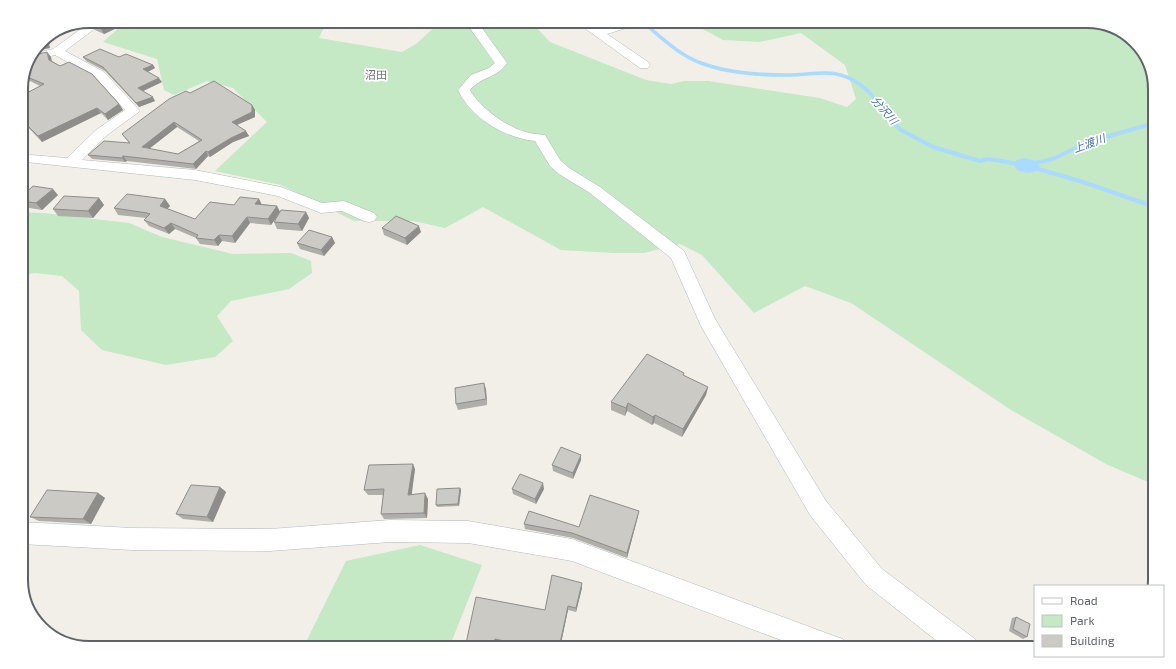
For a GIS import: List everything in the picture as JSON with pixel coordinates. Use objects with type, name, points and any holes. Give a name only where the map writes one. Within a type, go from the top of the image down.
[{"type":"street","points":[[38,56],[57,51],[89,28]]},
{"type":"street","points":[[476,28],[487,45],[499,58],[501,63],[492,72],[478,76],[471,82],[464,90],[466,96],[485,114],[506,128],[522,135],[540,138],[555,163],[564,171],[630,216],[678,255],[707,321],[818,508],[844,542],[874,577],[957,641]]},
{"type":"street","points":[[591,28],[644,65]]},
{"type":"street","points":[[598,33],[615,28]]},
{"type":"street","points":[[57,51],[100,75],[134,111],[101,133],[70,162]]},
{"type":"street","points":[[31,159],[195,175],[281,192],[321,208],[344,206],[369,217]]},
{"type":"street","points":[[28,533],[132,539],[270,540],[390,531],[468,532],[572,550],[632,570],[816,641]]},
{"type":"green space","points":[[119,28],[324,28],[319,38],[402,52],[416,44],[434,28],[537,28],[550,42],[646,80],[671,84],[685,81],[708,81],[820,98],[847,107],[856,99],[845,65],[801,33],[760,42],[723,40],[701,28],[1087,28],[1103,30],[1117,36],[1130,46],[1140,59],[1146,73],[1148,85],[1148,482],[1106,464],[1011,410],[851,303],[805,286],[754,313],[702,255],[680,244],[644,253],[561,250],[483,207],[445,228],[413,221],[354,221],[281,185],[215,171],[267,122],[233,88],[207,81],[174,95],[164,90],[157,59],[103,42]]},
{"type":"green space","points":[[28,212],[129,223],[162,237],[233,254],[291,253],[311,261],[312,273],[289,289],[231,301],[217,316],[233,341],[215,357],[166,365],[102,350],[81,330],[79,291],[62,276],[34,273],[28,274]]},
{"type":"green space","points":[[420,545],[482,565],[452,641],[306,641],[346,561]]},
{"type":"building","points":[[100,49],[119,57],[126,54],[153,65],[143,69],[159,78],[138,88],[153,97],[136,103],[103,67],[83,57]]},
{"type":"building","points":[[47,52],[49,60],[60,66],[69,62],[92,74],[119,104],[105,114],[97,108],[38,136],[28,126],[28,92],[44,84],[29,78],[34,62],[40,54]]},
{"type":"building","points":[[214,81],[252,105],[252,112],[232,122],[246,131],[208,152],[206,151],[193,164],[123,156],[122,158],[88,155],[104,141],[130,143],[122,134],[169,99],[186,91],[190,93]],"holes":[[[174,122],[202,140],[178,154],[142,147]]]},
{"type":"building","points":[[33,186],[53,189],[36,203],[28,202],[28,191]]},
{"type":"building","points":[[127,194],[165,199],[160,206],[195,219],[210,202],[234,205],[240,197],[259,199],[255,204],[277,206],[268,219],[247,217],[232,236],[219,235],[214,240],[196,238],[198,235],[171,223],[164,228],[144,220],[150,214],[147,213],[114,208]]},
{"type":"building","points":[[64,196],[99,198],[88,211],[53,209]]},
{"type":"building","points":[[281,210],[306,212],[298,224],[274,222]]},
{"type":"building","points":[[396,216],[419,226],[405,238],[382,228]]},
{"type":"building","points":[[309,230],[332,237],[321,250],[297,243]]},
{"type":"building","points":[[647,354],[684,373],[683,375],[708,387],[683,429],[655,415],[653,417],[628,403],[626,408],[611,402]]},
{"type":"building","points":[[484,383],[486,399],[456,404],[455,388]]},
{"type":"building","points":[[561,447],[581,455],[573,473],[552,465]]},
{"type":"building","points":[[413,464],[408,495],[425,493],[424,513],[381,514],[384,489],[364,490],[369,465]]},
{"type":"building","points":[[520,474],[543,483],[535,499],[512,489]]},
{"type":"building","points":[[191,485],[220,487],[207,517],[176,514]]},
{"type":"building","points":[[460,488],[458,504],[436,505],[437,489]]},
{"type":"building","points":[[47,490],[98,493],[83,519],[30,517]]},
{"type":"building","points":[[590,495],[639,511],[627,553],[572,533],[524,524],[529,511],[579,527]]},
{"type":"building","points":[[552,575],[582,583],[576,608],[568,606],[560,641],[504,641],[495,639],[495,641],[467,641],[476,597],[545,610]]},
{"type":"building","points":[[1016,617],[1030,624],[1027,637],[1013,629]]},
{"type":"waterway","name":"分沢川","points":[[650,28],[671,46],[693,60],[721,69],[764,75],[824,73],[841,75],[861,85],[869,92],[888,118]]},
{"type":"waterway","name":"分沢川","points":[[888,118],[901,130],[933,147],[980,161],[988,159],[1025,165],[1053,159],[1088,142],[1148,125]]},
{"type":"waterway","name":"分沢川","points":[[1028,166],[1083,182],[1148,205]]},
{"type":"district","name":"沼田","points":[[376,74]]},
{"type":"water label","name":"上渡川","points":[[1089,143]]}]
